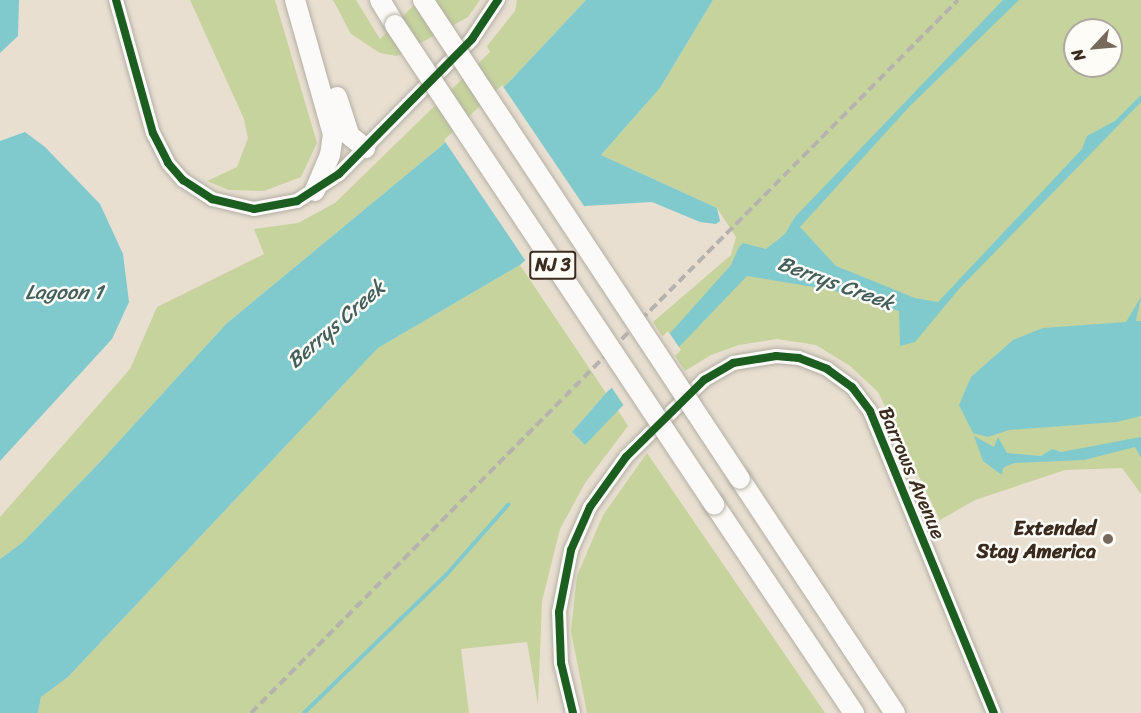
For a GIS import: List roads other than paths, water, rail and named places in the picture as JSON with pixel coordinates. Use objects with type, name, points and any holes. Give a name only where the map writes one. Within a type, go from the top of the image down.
[{"type":"highway","points":[[295,0],[333,134],[330,155],[315,191]]},
{"type":"highway","points":[[308,0],[347,130],[355,142],[365,148]]},
{"type":"highway","name":"NJ 3","points":[[380,0],[394,25],[855,713]]},
{"type":"highway","name":"NJ 3","points":[[423,0],[895,713]]},
{"type":"street","points":[[116,0],[153,133],[168,163],[183,180],[212,199],[243,208],[277,207],[315,191],[339,174],[472,39],[498,0]]},
{"type":"street","name":"Barrows Avenue","points":[[573,713],[561,663],[559,612],[568,562],[590,507],[621,463],[704,380],[733,363],[777,356],[799,358],[827,369],[852,387],[870,411],[994,713]]},
{"type":"water","points":[[0,0],[19,0],[18,36],[0,53]]},
{"type":"water","name":"Berrys Creek","points":[[586,0],[713,0],[660,88],[601,155],[717,208],[720,221],[716,224],[700,222],[652,202],[585,206],[520,265],[378,348],[68,677],[41,697],[38,713],[0,713],[0,559],[23,542],[99,463],[226,324],[440,147],[510,81]]},
{"type":"water","name":"Berrys Creek","points":[[1003,0],[1019,0],[909,107],[800,227],[836,266],[915,298],[938,302],[1082,149],[1087,136],[1115,121],[1141,95],[1141,102],[959,289],[915,342],[900,346],[899,311],[832,290],[747,276],[585,445],[572,432],[606,393],[672,331],[731,265],[739,247],[743,243],[766,249],[785,234],[795,217]]},
{"type":"water","name":"Lagoon 1","points":[[25,132],[45,147],[100,204],[123,254],[129,302],[112,339],[0,461],[0,141]]},
{"type":"water","points":[[1141,297],[1136,321],[1141,321],[1141,416],[1117,422],[1009,430],[988,437],[973,433],[959,405],[971,377],[1013,340],[1043,328],[1126,322]]},
{"type":"water","points":[[974,436],[994,447],[998,437],[1007,453],[1041,456],[1052,449],[1061,452],[1141,437],[1141,458],[1135,447],[1084,460],[1014,463],[1003,468],[1002,475],[983,461]]},
{"type":"waterway","points":[[304,713],[446,575],[508,505]]},
{"type":"railway","points":[[251,713],[958,0]]},
{"type":"place","name":"Extended Stay America","points":[[1108,539]]}]
